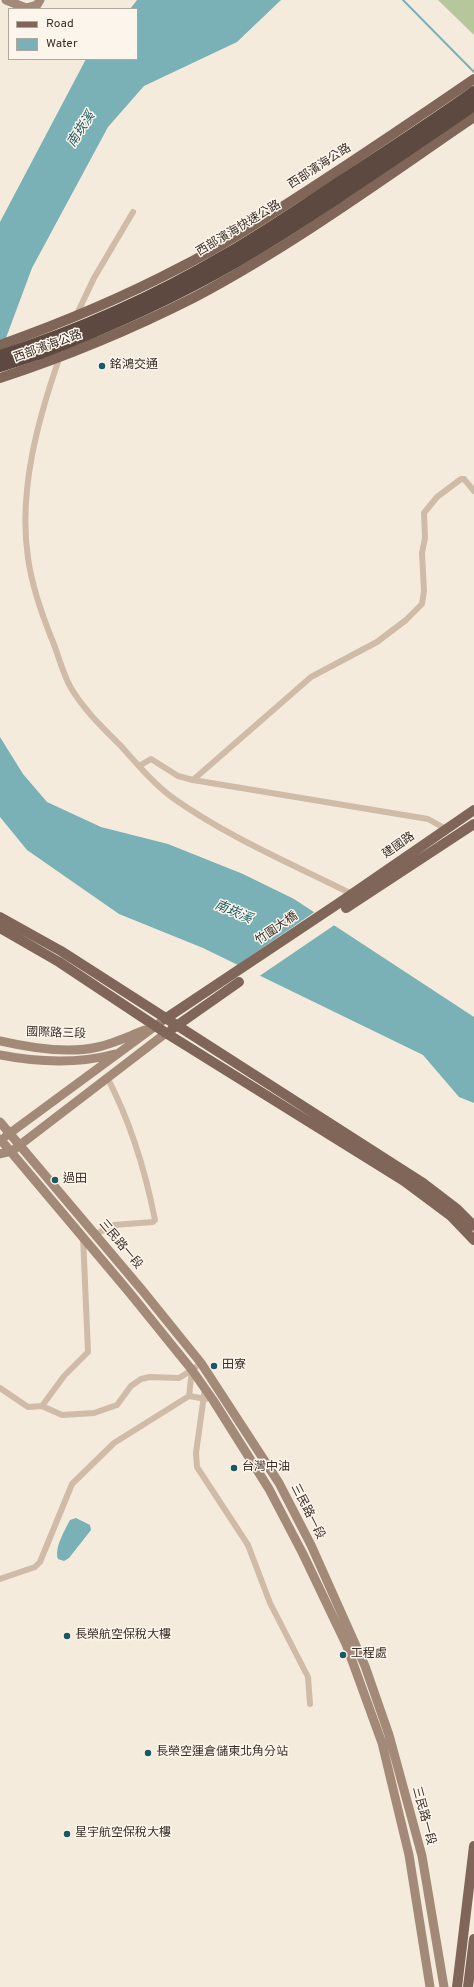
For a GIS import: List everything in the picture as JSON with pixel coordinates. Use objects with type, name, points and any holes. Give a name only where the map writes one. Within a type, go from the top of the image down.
[{"type":"highway","name":"西部濱海快速公路","points":[[0,356],[33,346],[95,320],[157,292],[225,256],[281,221],[474,92]]},
{"type":"highway","name":"西部濱海快速公路","points":[[0,366],[38,354],[104,329],[158,303],[236,262],[297,224],[474,105]]},
{"type":"main road","name":"西部濱海公路","points":[[0,345],[66,321],[119,298],[182,267],[277,211],[474,79]]},
{"type":"main road","name":"西部濱海公路","points":[[0,378],[91,345],[195,296],[278,248],[474,117]]},
{"type":"main road","name":"建國路","points":[[342,906],[352,894],[474,810]]},
{"type":"main road","name":"建國路","points":[[342,906],[474,824]]},
{"type":"main road","name":"竹圍大橋","points":[[166,1019],[230,976],[342,906]]},
{"type":"main road","points":[[0,917],[61,951],[423,1183],[456,1209],[474,1226]]},
{"type":"main road","points":[[0,928],[60,962],[155,1026],[404,1181],[450,1216],[474,1240]]},
{"type":"main road","points":[[166,1033],[239,982]]},
{"type":"main road","points":[[457,1987],[474,1846]]},
{"type":"main road","points":[[468,1987],[474,1939]]},
{"type":"street","points":[[6,0],[26,8],[37,5],[40,0]]},
{"type":"street","points":[[133,212],[94,278],[71,325],[48,392],[27,488],[26,520],[28,558],[34,589],[70,687],[86,709],[139,766],[172,797],[215,824],[352,894]]},
{"type":"street","points":[[194,780],[311,677],[377,642],[406,620],[422,604],[424,590],[422,553],[425,538],[424,513],[437,497],[461,479],[464,479],[474,491]]},
{"type":"street","points":[[139,766],[151,759],[178,776],[194,780],[428,819],[446,829]]},
{"type":"street","points":[[457,821],[474,824]]},
{"type":"street","points":[[0,1140],[166,1019]]},
{"type":"street","name":"國際路三段","points":[[0,1041],[38,1048],[82,1049],[97,1047],[119,1041],[155,1026]]},
{"type":"street","points":[[0,1154],[12,1151],[150,1043],[166,1033]]},
{"type":"street","name":"國際路三段","points":[[0,1055],[33,1060],[102,1058],[150,1043]]},
{"type":"street","points":[[96,1234],[114,1225],[153,1222],[155,1220],[147,1182],[125,1111],[107,1077]]},
{"type":"street","name":"三民路一段","points":[[0,1122],[96,1234],[201,1363],[279,1483],[311,1545],[365,1666],[389,1735],[422,1856],[444,1987]]},
{"type":"street","name":"三民路一段","points":[[0,1140],[12,1151],[83,1235],[192,1370],[213,1400],[269,1489],[303,1554],[346,1644],[382,1743],[409,1855],[430,1987]]},
{"type":"street","points":[[42,1406],[64,1376],[88,1352],[83,1235]]},
{"type":"street","points":[[0,1388],[28,1407],[42,1406],[62,1415],[94,1413],[117,1406],[131,1386],[142,1380],[150,1377],[179,1378],[201,1363]]},
{"type":"street","points":[[189,1396],[192,1370]]},
{"type":"street","points":[[205,1388],[196,1453],[197,1467],[248,1546],[270,1603],[308,1677],[310,1704]]},
{"type":"street","points":[[0,1579],[35,1567],[40,1562],[72,1484],[114,1443],[189,1396],[213,1400]]},
{"type":"green space","points":[[438,0],[474,0],[474,35]]},
{"type":"water","name":"南崁溪","points":[[137,0],[281,0],[237,42],[144,86],[108,127],[32,268],[0,354],[0,222],[85,60],[138,60],[138,8],[131,8]]},
{"type":"water","name":"南崁溪","points":[[0,737],[23,774],[47,802],[101,827],[168,844],[243,874],[294,899],[474,1017],[474,1103],[459,1097],[423,1055],[203,948],[119,914],[27,850],[0,817]]},
{"type":"water","points":[[76,1518],[90,1525],[91,1530],[69,1558],[64,1561],[58,1559],[57,1550],[61,1539],[70,1520]]},
{"type":"pier","points":[[316,911],[336,924],[258,977],[236,966]]},
{"type":"waterway","points":[[403,0],[474,72]]},
{"type":"place","name":"銘鴻交通","points":[[102,366]]},
{"type":"place","name":"過田","points":[[55,1180]]},
{"type":"place","name":"田寮","points":[[214,1366]]},
{"type":"place","name":"台灣中油","points":[[234,1468]]},
{"type":"place","name":"長榮航空保稅大樓","points":[[67,1636]]},
{"type":"place","name":"工程處","points":[[343,1655]]},
{"type":"place","name":"長榮空運倉儲東北角分站","points":[[148,1753]]},
{"type":"place","name":"星宇航空保稅大樓","points":[[67,1834]]}]
